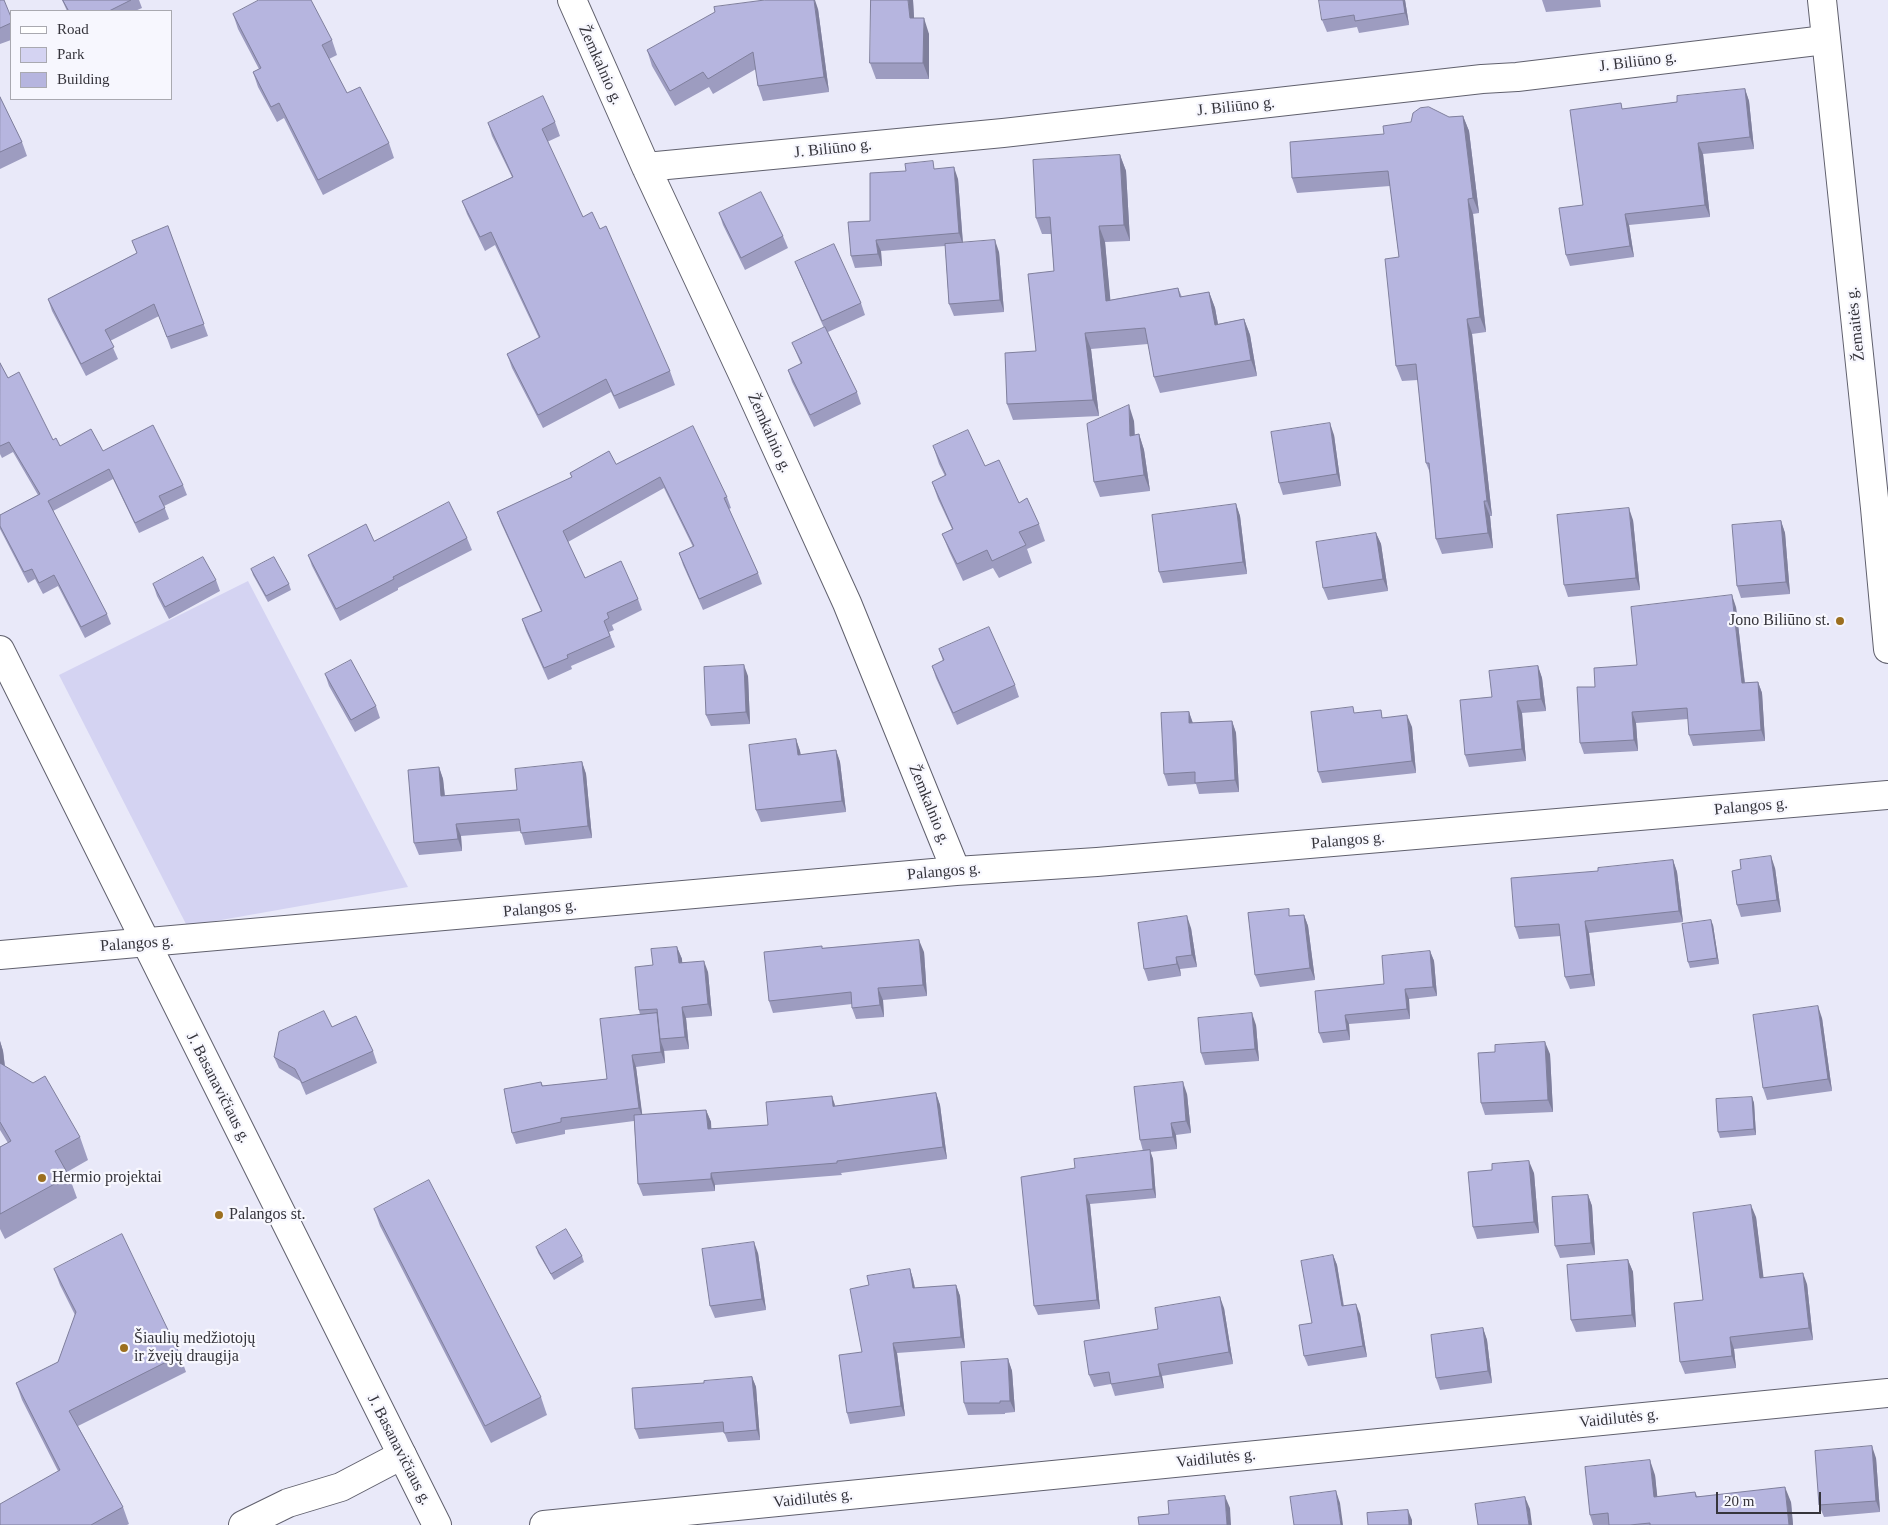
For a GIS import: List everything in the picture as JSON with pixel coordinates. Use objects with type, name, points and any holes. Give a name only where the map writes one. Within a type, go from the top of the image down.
[{"type":"street","name":"Žemkalnio g.","points":[[572,0],[646,168],[745,379],[846,603],[956,871]]},
{"type":"street","name":"Žemaitės g.","points":[[1822,0],[1876,508],[1888,648]]},
{"type":"street","name":"J. Biliūno g.","points":[[646,168],[1002,133],[1482,79],[1518,77],[1825,40]]},
{"type":"street","name":"J. Basanavičiaus g.","points":[[0,650],[437,1525]]},
{"type":"street","name":"Palangos g.","points":[[0,955],[956,871],[1097,862],[1888,795]]},
{"type":"street","name":"Vaidilutės g.","points":[[544,1525],[1888,1392]]},
{"type":"street","points":[[243,1525],[288,1503],[341,1487],[402,1455]]},
{"type":"green space","points":[[248,581],[408,887],[187,926],[59,675]]},
{"type":"building","points":[[0,0],[4,0],[10,15],[10,23],[0,28]]},
{"type":"building","points":[[63,0],[131,0],[111,10],[68,10]]},
{"type":"building","points":[[259,0],[311,0],[332,40],[322,45],[347,93],[360,87],[389,143],[318,180],[279,103],[271,107],[253,72],[261,68],[233,14]]},
{"type":"building","points":[[765,0],[814,0],[824,77],[758,86],[753,52],[708,79],[703,72],[670,91],[647,50],[715,12],[714,7]]},
{"type":"building","points":[[871,0],[908,0],[910,18],[924,18],[923,63],[870,63]]},
{"type":"building","points":[[1319,0],[1403,0],[1405,13],[1355,21],[1354,15],[1322,20]]},
{"type":"building","points":[[1745,89],[1750,137],[1698,143],[1705,205],[1625,214],[1630,246],[1566,255],[1559,208],[1583,205],[1570,110],[1621,103],[1622,109],[1677,102],[1677,96]]},
{"type":"building","points":[[543,96],[555,122],[542,129],[583,217],[592,212],[600,229],[606,226],[670,371],[614,396],[606,379],[538,415],[507,354],[540,337],[491,232],[480,237],[462,201],[513,177],[488,123]]},
{"type":"building","points":[[0,97],[22,142],[0,152]]},
{"type":"building","points":[[1429,107],[1449,117],[1463,116],[1473,198],[1468,199],[1480,317],[1467,319],[1487,501],[1484,501],[1488,533],[1436,539],[1429,463],[1426,463],[1416,364],[1396,366],[1385,259],[1399,257],[1388,171],[1292,178],[1290,142],[1384,134],[1383,126],[1411,122],[1413,113],[1420,108]]},
{"type":"building","points":[[1120,155],[1124,225],[1099,226],[1106,301],[1178,288],[1180,297],[1209,292],[1215,325],[1244,319],[1251,360],[1154,377],[1145,328],[1085,333],[1093,400],[1007,404],[1005,353],[1036,351],[1028,274],[1054,271],[1050,217],[1036,218],[1033,160]]},
{"type":"building","points":[[933,161],[934,169],[954,167],[959,233],[876,240],[878,254],[851,256],[848,222],[870,221],[870,173],[906,171],[905,164]]},
{"type":"building","points":[[761,192],[783,236],[741,258],[719,213]]},
{"type":"building","points":[[168,226],[204,324],[167,337],[154,304],[105,330],[114,347],[81,364],[48,299],[137,253],[132,241]]},
{"type":"building","points":[[995,240],[1000,300],[949,304],[945,244]]},
{"type":"building","points":[[834,244],[861,303],[822,321],[795,262]]},
{"type":"building","points":[[825,327],[857,392],[810,415],[788,370],[802,363],[792,343]]},
{"type":"building","points":[[0,363],[8,378],[19,372],[53,440],[56,438],[60,446],[91,429],[103,451],[153,425],[183,485],[159,496],[165,508],[135,523],[109,469],[48,501],[107,614],[81,627],[54,575],[39,583],[32,569],[24,572],[0,526],[0,515],[40,494],[9,442],[0,446]]},
{"type":"building","points":[[1129,405],[1130,436],[1139,434],[1144,475],[1094,482],[1087,424]]},
{"type":"building","points":[[1330,423],[1337,474],[1279,483],[1271,432]]},
{"type":"building","points":[[693,426],[727,497],[724,498],[758,573],[699,599],[679,553],[694,546],[660,477],[563,531],[585,578],[621,561],[638,599],[607,613],[609,618],[604,621],[610,636],[567,655],[568,658],[544,668],[522,619],[542,611],[497,512],[572,477],[570,473],[609,451],[616,464]]},
{"type":"building","points":[[968,430],[985,466],[999,460],[1019,503],[1027,498],[1039,524],[1019,532],[1026,545],[992,561],[987,550],[957,564],[942,534],[953,529],[932,482],[946,475],[933,446]]},
{"type":"building","points":[[449,502],[467,538],[336,609],[308,555],[366,524],[374,541]]},
{"type":"building","points":[[1236,504],[1243,562],[1159,572],[1152,515]]},
{"type":"building","points":[[1629,508],[1636,578],[1564,585],[1557,515]]},
{"type":"building","points":[[1781,521],[1786,582],[1737,586],[1732,525]]},
{"type":"building","points":[[1376,533],[1383,579],[1323,588],[1316,542]]},
{"type":"building","points":[[203,557],[216,580],[165,607],[153,584]]},
{"type":"building","points":[[274,557],[289,584],[266,596],[251,569]]},
{"type":"building","points":[[1732,595],[1742,683],[1758,682],[1761,730],[1689,735],[1687,708],[1632,712],[1634,740],[1580,743],[1577,687],[1595,687],[1594,668],[1637,665],[1631,607]]},
{"type":"building","points":[[989,627],[1015,685],[953,713],[932,666],[944,660],[939,649]]},
{"type":"building","points":[[351,660],[376,706],[351,720],[325,674]]},
{"type":"building","points":[[744,665],[746,712],[706,715],[704,667]]},
{"type":"building","points":[[1538,666],[1541,699],[1517,701],[1522,749],[1465,755],[1460,700],[1492,697],[1489,671]]},
{"type":"building","points":[[1353,707],[1354,713],[1381,710],[1382,718],[1407,715],[1412,761],[1318,772],[1311,712]]},
{"type":"building","points":[[1189,712],[1189,723],[1232,721],[1235,780],[1195,783],[1195,772],[1164,774],[1161,713]]},
{"type":"building","points":[[796,739],[798,755],[836,750],[842,801],[756,810],[749,745]]},
{"type":"building","points":[[582,762],[588,826],[521,833],[519,819],[456,824],[458,839],[414,843],[408,770],[439,767],[441,796],[517,790],[515,769]]},
{"type":"building","points":[[1771,856],[1777,900],[1737,905],[1732,871],[1741,869],[1740,860]]},
{"type":"building","points":[[1673,860],[1679,911],[1585,921],[1591,974],[1565,977],[1559,924],[1515,927],[1511,878],[1598,871],[1598,868]]},
{"type":"building","points":[[1289,909],[1289,916],[1304,915],[1310,968],[1255,975],[1248,913]]},
{"type":"building","points":[[1187,916],[1192,955],[1176,957],[1177,964],[1144,969],[1138,923]]},
{"type":"building","points":[[1711,920],[1717,958],[1688,962],[1682,924]]},
{"type":"building","points":[[919,940],[923,985],[878,988],[880,1005],[852,1008],[851,992],[769,1001],[764,952],[822,946],[822,948]]},
{"type":"building","points":[[677,947],[679,963],[704,961],[708,1004],[682,1007],[685,1037],[660,1039],[657,1009],[639,1010],[635,967],[653,965],[651,949]]},
{"type":"building","points":[[1430,951],[1433,987],[1405,989],[1407,1009],[1345,1015],[1347,1030],[1319,1033],[1315,991],[1384,984],[1382,956]]},
{"type":"building","points":[[1818,1006],[1828,1079],[1763,1088],[1753,1015]]},
{"type":"building","points":[[324,1011],[332,1027],[356,1016],[373,1051],[302,1083],[295,1069],[274,1057],[279,1032]]},
{"type":"building","points":[[657,1013],[661,1052],[632,1055],[639,1108],[561,1118],[561,1122],[512,1133],[504,1089],[541,1082],[542,1086],[607,1079],[600,1019]]},
{"type":"building","points":[[1252,1013],[1255,1049],[1201,1053],[1198,1018]]},
{"type":"building","points":[[1545,1042],[1548,1100],[1481,1103],[1478,1053],[1495,1052],[1495,1045]]},
{"type":"building","points":[[0,1063],[33,1083],[45,1076],[80,1137],[55,1151],[69,1176],[0,1214],[0,1147],[11,1141],[0,1122]]},
{"type":"building","points":[[1183,1082],[1186,1121],[1171,1123],[1173,1137],[1140,1140],[1134,1087]]},
{"type":"building","points":[[936,1093],[943,1147],[837,1161],[837,1163],[711,1173],[711,1179],[638,1184],[634,1115],[706,1110],[708,1129],[768,1125],[766,1102],[832,1096],[833,1106]]},
{"type":"building","points":[[1752,1097],[1754,1129],[1718,1132],[1716,1099]]},
{"type":"building","points":[[1150,1150],[1153,1189],[1086,1195],[1097,1300],[1034,1306],[1021,1177],[1075,1168],[1074,1159]]},
{"type":"building","points":[[1529,1161],[1534,1222],[1473,1227],[1468,1172],[1492,1170],[1492,1164]]},
{"type":"building","points":[[429,1180],[541,1397],[485,1426],[374,1209]]},
{"type":"building","points":[[1588,1195],[1591,1243],[1555,1246],[1552,1197]]},
{"type":"building","points":[[1751,1205],[1760,1278],[1803,1273],[1809,1328],[1730,1337],[1732,1356],[1680,1362],[1674,1303],[1703,1300],[1693,1213]]},
{"type":"building","points":[[566,1229],[582,1256],[551,1274],[536,1247]]},
{"type":"building","points":[[122,1234],[180,1355],[69,1411],[123,1507],[91,1525],[0,1525],[0,1504],[60,1470],[16,1383],[58,1362],[76,1312],[54,1269]]},
{"type":"building","points":[[754,1242],[762,1299],[710,1306],[702,1249]]},
{"type":"building","points":[[1333,1255],[1342,1306],[1356,1304],[1363,1346],[1304,1356],[1299,1325],[1312,1323],[1301,1261]]},
{"type":"building","points":[[1628,1260],[1632,1315],[1571,1320],[1567,1265]]},
{"type":"building","points":[[910,1269],[913,1288],[956,1285],[961,1337],[893,1343],[901,1406],[847,1413],[839,1355],[862,1352],[850,1289],[869,1285],[867,1276]]},
{"type":"building","points":[[1220,1297],[1229,1352],[1158,1364],[1160,1376],[1111,1384],[1109,1372],[1089,1375],[1084,1341],[1158,1329],[1155,1308]]},
{"type":"building","points":[[1483,1328],[1488,1371],[1436,1378],[1431,1335]]},
{"type":"building","points":[[1008,1359],[1010,1401],[1000,1401],[1000,1403],[964,1403],[961,1362]]},
{"type":"building","points":[[752,1377],[757,1430],[724,1433],[723,1422],[635,1429],[632,1388],[704,1383],[704,1381]]},
{"type":"building","points":[[1872,1446],[1876,1501],[1819,1505],[1815,1451]]},
{"type":"building","points":[[1650,1460],[1654,1497],[1695,1492],[1696,1497],[1785,1487],[1789,1525],[1650,1525],[1650,1523],[1609,1525],[1608,1513],[1590,1515],[1585,1467]]},
{"type":"building","points":[[1336,1491],[1341,1525],[1294,1525],[1290,1497]]},
{"type":"building","points":[[1225,1496],[1227,1525],[1139,1525],[1138,1517],[1169,1514],[1168,1501]]},
{"type":"building","points":[[1525,1497],[1529,1525],[1478,1525],[1475,1504]]},
{"type":"building","points":[[1408,1510],[1409,1525],[1368,1525],[1367,1513]]},
{"type":"place","name":"Jono Biliūno st.","points":[[1840,621]]},
{"type":"place","name":"Hermio projektai","points":[[42,1178]]},
{"type":"place","name":"Palangos st.","points":[[219,1215]]},
{"type":"place","name":"Šiaulių medžiotojų ir žvejų draugija","points":[[124,1348]]}]
